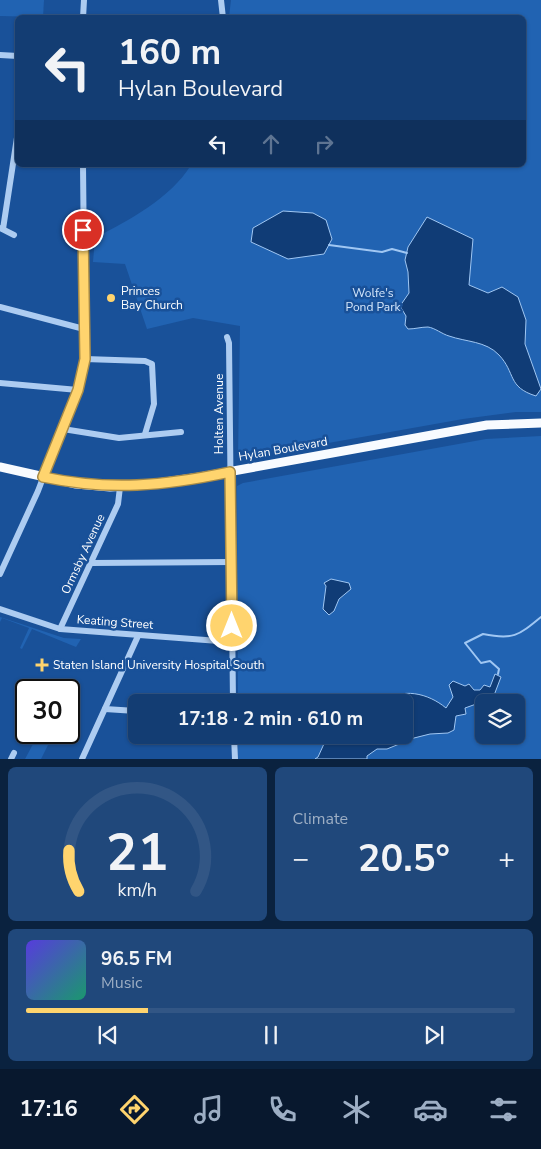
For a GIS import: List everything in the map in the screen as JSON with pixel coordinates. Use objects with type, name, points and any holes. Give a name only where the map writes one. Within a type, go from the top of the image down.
[{"type":"main road","name":"Hylan Boulevard","points":[[0,467],[83,485],[120,487],[156,484],[230,472],[488,425],[541,423]]},
{"type":"street","points":[[83,15],[84,0]]},
{"type":"street","points":[[221,0],[223,15]]},
{"type":"street","points":[[0,55],[15,56]]},
{"type":"street","points":[[14,235],[2,229],[15,149]]},
{"type":"street","points":[[0,574],[63,429],[78,390],[85,359],[83,167]]},
{"type":"street","points":[[0,307],[84,329]]},
{"type":"street","name":"Holten Avenue","points":[[227,337],[229,343],[233,694]]},
{"type":"street","points":[[85,359],[145,361],[152,364],[154,404],[145,434]]},
{"type":"street","points":[[0,383],[78,390]]},
{"type":"street","points":[[63,429],[119,438],[181,432]]},
{"type":"street","name":"Ormsby Avenue","points":[[60,630],[120,499],[120,487]]},
{"type":"street","points":[[91,563],[232,562]]},
{"type":"street","name":"Keating Street","points":[[0,609],[60,630],[232,642]]},
{"type":"street","points":[[82,759],[138,636]]},
{"type":"street","points":[[105,708],[128,710]]},
{"type":"street","points":[[234,744],[234,759]]},
{"type":"green space","points":[[0,0],[44,0],[43,15],[0,16]]},
{"type":"green space","name":"Wolfe's Pond Park","points":[[231,0],[541,0],[541,412],[516,412],[463,419],[238,459],[240,326],[193,318],[147,329],[125,264],[93,262],[95,238],[148,208],[172,188],[190,167],[526,167],[526,15],[229,15]]},
{"type":"green space","points":[[541,436],[541,759],[238,759],[238,744],[413,744],[413,694],[238,694],[237,486],[243,483],[486,439]]},
{"type":"green space","points":[[0,617],[64,638],[81,639],[76,647],[32,629],[22,649],[20,648],[29,628],[2,618],[0,622]]},
{"type":"green space","points":[[33,744],[48,744],[41,759],[25,759]]},
{"type":"shaded area","points":[[283,211],[313,213],[326,220],[332,239],[324,254],[288,259],[251,242],[253,228]]},
{"type":"shaded area","points":[[427,217],[473,239],[469,285],[488,293],[502,287],[518,297],[526,320],[525,344],[541,389],[536,396],[516,384],[508,368],[494,350],[449,336],[431,328],[408,329],[405,325],[406,316],[400,306],[409,293],[408,272],[405,260],[408,247]]},
{"type":"shaded area","points":[[331,579],[349,583],[351,589],[339,599],[334,611],[329,615],[323,609],[326,586],[324,583]]},
{"type":"shaded area","points":[[495,674],[501,677],[495,694],[475,694],[475,704],[465,708],[466,714],[456,716],[454,730],[448,733],[430,734],[413,738],[413,694],[398,694],[406,693],[415,694],[423,696],[446,708],[453,697],[449,685],[453,681],[465,686],[469,684],[474,690],[480,690],[484,685],[490,687]]},
{"type":"shaded area","points":[[324,744],[399,744],[387,749],[377,749],[367,756],[367,759],[315,759],[318,757]]},
{"type":"waterway","points":[[329,245],[382,252],[392,249],[407,253]]},
{"type":"waterway","points":[[498,674],[499,669],[490,661],[481,663],[465,643],[483,634],[501,637],[515,635],[541,617]]},
{"type":"place","name":"Princes Bay Church","points":[[111,298]]},
{"type":"place","name":"Staten Island University Hospital South","points":[[42,665]]},
{"type":"route","points":[[83,230],[85,359],[78,390],[43,477],[83,485],[120,487],[156,484],[230,472],[232,626]]}]
